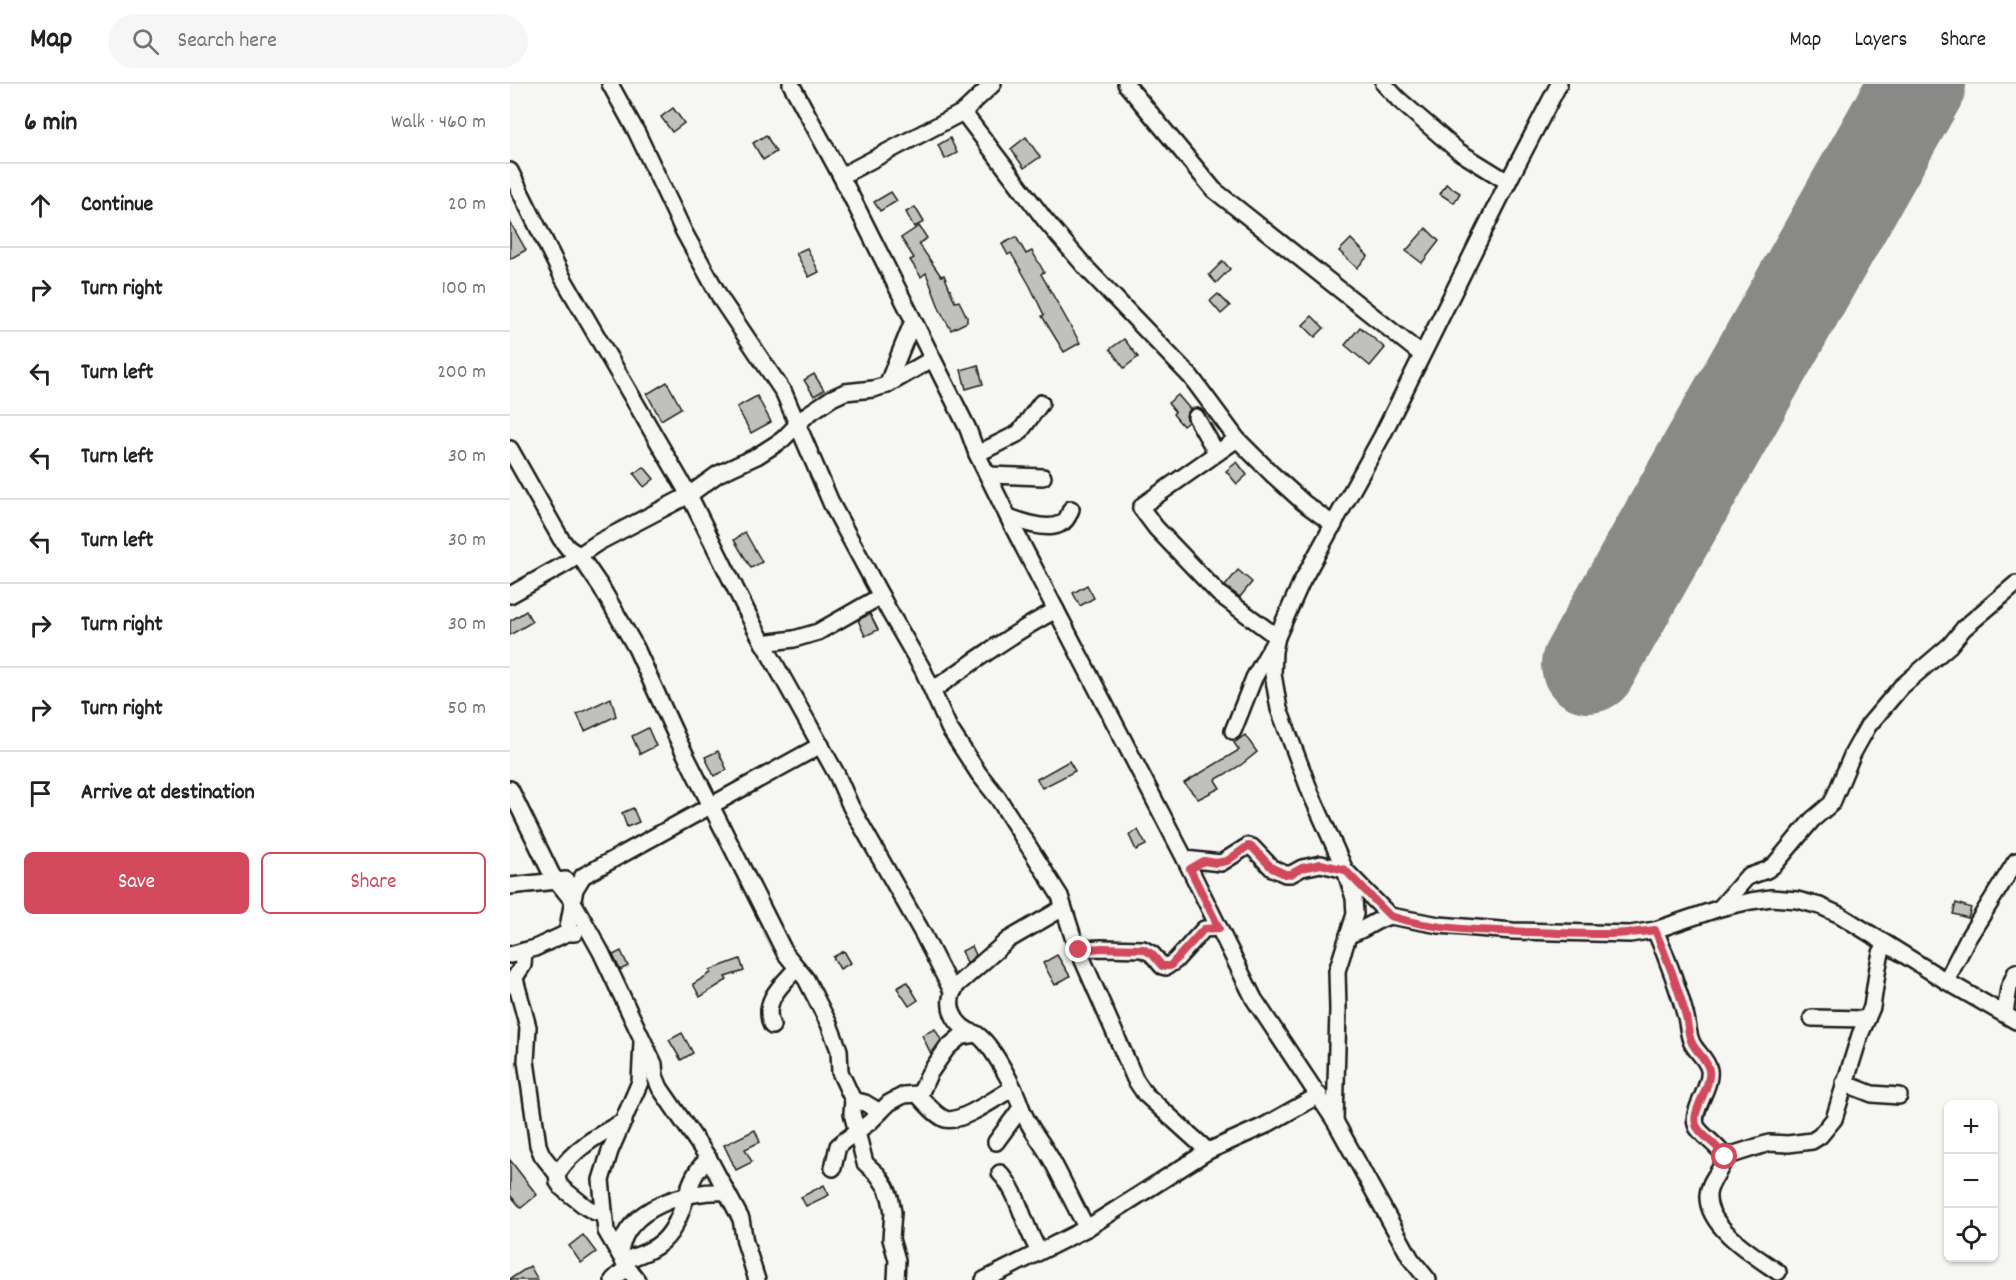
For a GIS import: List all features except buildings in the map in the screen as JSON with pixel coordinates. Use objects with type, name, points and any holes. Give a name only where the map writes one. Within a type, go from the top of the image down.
[{"type":"street","points":[[610,84],[711,282],[784,393],[832,505],[923,670],[958,744],[998,798],[1059,896],[1113,1032],[1135,1079],[1145,1094],[1208,1151]]},
{"type":"street","points":[[791,84],[841,176],[968,429],[977,454],[1009,518],[1188,864],[1254,999],[1319,1095],[1411,1259],[1428,1280]]},
{"type":"street","points":[[841,176],[963,112],[993,84]]},
{"type":"street","points":[[1126,84],[1214,190],[1421,354]]},
{"type":"street","points":[[1384,84],[1458,151],[1508,182]]},
{"type":"street","points":[[1233,730],[1254,678],[1277,636],[1301,583],[1382,436],[1421,354],[1559,84]]},
{"type":"street","points":[[963,112],[1045,220],[1088,270],[1191,377],[1237,439],[1304,503],[1334,525]]},
{"type":"street","points":[[510,171],[569,288],[689,495],[763,643],[821,746],[851,807],[923,934],[952,991]]},
{"type":"street","points":[[887,385],[913,321]]},
{"type":"street","points":[[510,595],[599,542],[689,495],[718,474],[757,456],[782,440],[808,414],[832,398],[845,392],[887,385],[932,359]]},
{"type":"street","points":[[977,454],[1019,433],[1041,402]]},
{"type":"street","points":[[1196,417],[1216,452]]},
{"type":"street","points":[[1237,439],[1143,505],[1141,510],[1196,572],[1219,594],[1277,636]]},
{"type":"street","points":[[510,449],[561,539],[568,548],[579,555],[623,624],[785,953],[815,995],[829,1024],[839,1050],[840,1072],[853,1100],[852,1113],[865,1162],[879,1175],[890,1197],[893,1212],[891,1239],[897,1260],[896,1280]]},
{"type":"street","points":[[988,476],[1043,477]]},
{"type":"street","points":[[1009,518],[1037,525],[1060,525],[1068,518],[1071,509]]},
{"type":"street","points":[[1720,908],[1747,877],[1767,870],[1775,864],[1812,820],[1832,803],[1853,753],[1868,726],[1907,680],[1950,645],[1965,628],[2016,584]]},
{"type":"street","points":[[763,643],[794,639],[818,632],[881,596]]},
{"type":"street","points":[[933,690],[983,653],[1056,610]]},
{"type":"street","points":[[1277,636],[1273,674],[1279,709],[1311,794],[1345,870],[1354,898],[1355,914],[1337,971],[1335,1121]]},
{"type":"street","points":[[510,886],[558,882],[583,876],[821,746]]},
{"type":"street","points":[[510,789],[552,875],[572,900],[613,976],[654,1064],[655,1076],[660,1088],[709,1159],[741,1219],[745,1242],[758,1280]]},
{"type":"street","points":[[1188,864],[1204,861],[1221,863],[1248,846],[1252,847],[1272,868],[1285,874],[1321,864],[1345,870],[1390,916]]},
{"type":"street","points":[[1946,981],[1968,938],[2016,861]]},
{"type":"street","points":[[567,933],[575,889],[583,876]]},
{"type":"street","points":[[1348,935],[1361,932],[1381,918],[1390,916],[1439,926],[1512,932],[1630,934],[1655,930],[1720,908],[1771,898],[1797,900],[1820,906],[1840,915],[1946,981],[2010,1017]]},
{"type":"street","points":[[1063,908],[1008,940],[965,977],[952,991],[950,1001],[952,1014],[957,1023],[983,1039],[989,1046],[1087,1228]]},
{"type":"street","points":[[1079,950],[1143,949],[1166,967],[1204,929],[1219,928]]},
{"type":"street","points":[[1655,930],[1677,989],[1692,1045],[1705,1059],[1709,1068],[1708,1087],[1702,1095],[1696,1122],[1698,1130],[1721,1149],[1725,1157],[1708,1194],[1709,1210],[1734,1243],[1778,1272]]},
{"type":"street","points":[[590,933],[567,933],[517,953],[523,964],[513,982],[528,1027],[526,1061],[537,1145],[557,1174],[562,1188],[586,1207],[595,1212],[604,1212]]},
{"type":"street","points":[[1725,1157],[1769,1143],[1788,1144],[1812,1141],[1820,1136],[1834,1119],[1844,1083],[1872,1007],[1881,953],[1886,944]]},
{"type":"street","points":[[772,1026],[769,1019],[771,999],[797,968]]},
{"type":"street","points":[[2010,1017],[2009,988],[2016,972]]},
{"type":"street","points":[[1812,1018],[1867,1019]]},
{"type":"street","points":[[833,1168],[838,1146],[857,1133],[897,1098],[917,1094],[925,1085],[929,1074],[946,1047],[960,1037],[976,1034]]},
{"type":"street","points":[[636,1280],[606,1231],[601,1180],[610,1151],[640,1082],[642,1041]]},
{"type":"street","points":[[1844,1083],[1872,1094],[1899,1096]]},
{"type":"street","points":[[917,1094],[940,1116],[950,1120],[964,1118],[1013,1088]]},
{"type":"street","points":[[984,1280],[1087,1228],[1208,1151],[1264,1126],[1319,1095]]},
{"type":"street","points":[[853,1100],[865,1103],[880,1112]]},
{"type":"street","points":[[996,1142],[1021,1108]]},
{"type":"street","points":[[557,1174],[575,1152],[601,1133],[624,1121]]},
{"type":"street","points":[[1178,1125],[1190,1163]]},
{"type":"street","points":[[624,1260],[649,1251],[665,1239],[681,1215],[695,1172],[709,1159]]},
{"type":"street","points":[[1000,1173],[1013,1190],[1032,1240],[1039,1251]]},
{"type":"street","points":[[613,1280],[624,1260],[624,1237],[641,1214],[688,1195],[709,1191],[726,1192]]},
{"type":"runway","points":[[1589,665],[1918,84]]},
{"type":"route","points":[[1079,950],[1143,949],[1152,954],[1162,966],[1170,966],[1204,929],[1219,928],[1190,869],[1204,861],[1221,863],[1227,861],[1248,846],[1263,857],[1272,868],[1285,874],[1321,864],[1345,870],[1390,916],[1400,919],[1439,926],[1512,932],[1607,935],[1655,930],[1677,989],[1692,1045],[1705,1059],[1709,1068],[1708,1087],[1702,1095],[1697,1113],[1698,1130],[1721,1149],[1725,1157]]}]
